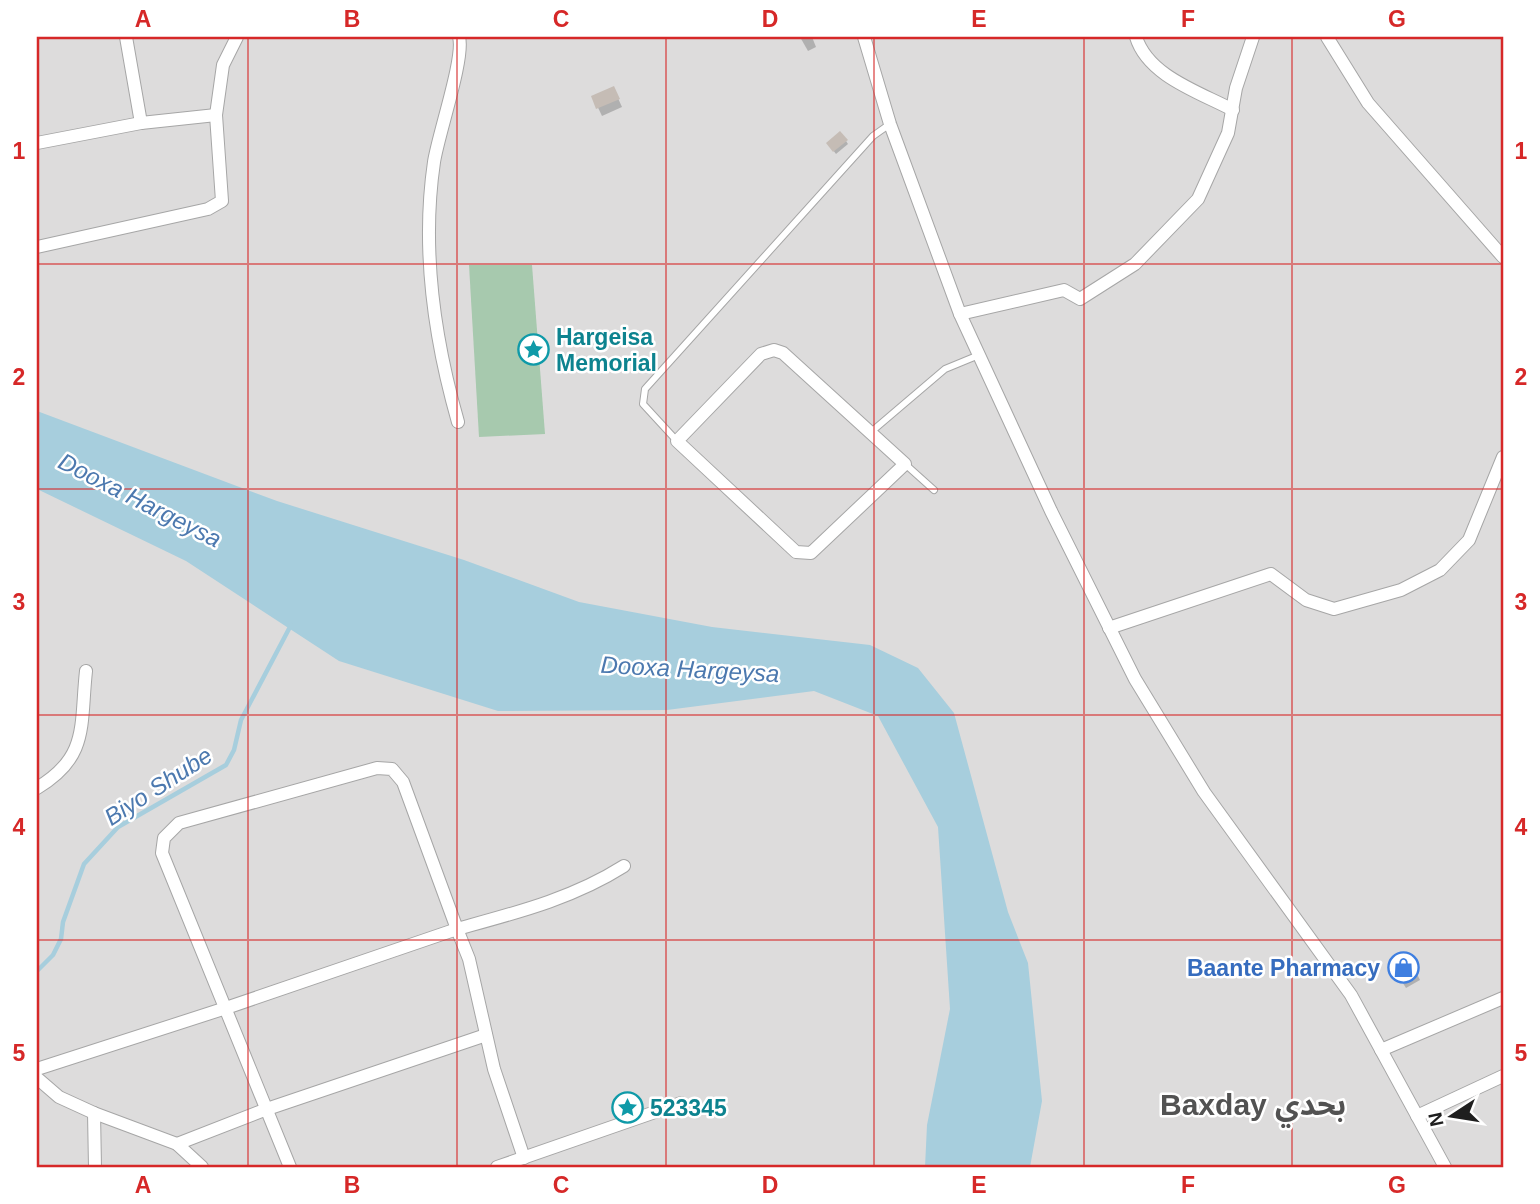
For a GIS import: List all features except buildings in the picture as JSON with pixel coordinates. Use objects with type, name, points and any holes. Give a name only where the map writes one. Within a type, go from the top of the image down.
[{"type":"street","points":[[126,37],[141,123]]},
{"type":"street","points":[[37,247],[208,209],[222,201],[216,115],[223,65],[237,37]]},
{"type":"street","points":[[458,422],[434,326],[431,281],[434,163],[459,61],[459,37]]},
{"type":"street","points":[[864,37],[890,124],[960,314],[1109,628],[1135,678],[1203,792],[1351,995],[1445,1167]]},
{"type":"street","points":[[1136,37],[1141,53],[1165,74],[1234,110]]},
{"type":"street","points":[[960,314],[1064,290],[1080,299],[1135,264],[1198,199],[1216,163],[1234,110],[1236,88],[1253,37]]},
{"type":"street","points":[[1327,37],[1368,103],[1503,257]]},
{"type":"street","points":[[37,143],[141,123],[216,115]]},
{"type":"street","points":[[774,350],[783,353],[905,464],[821,547],[803,554],[796,552],[677,441],[761,354],[774,350]]},
{"type":"street","points":[[1109,628],[1271,574],[1307,600],[1334,608],[1401,590],[1440,569],[1469,540],[1503,457]]},
{"type":"street","points":[[37,788],[68,764],[78,743],[86,671]]},
{"type":"street","points":[[290,1167],[162,853],[164,838],[179,823],[377,768],[392,769],[403,782],[468,959],[494,1069],[524,1158]]},
{"type":"street","points":[[37,1069],[457,929],[552,902],[592,886],[624,866]]},
{"type":"street","points":[[1381,1050],[1503,998]]},
{"type":"street","points":[[177,1144],[267,1109],[486,1035]]},
{"type":"street","points":[[1417,1116],[1503,1076]]},
{"type":"street","points":[[37,1078],[59,1097],[177,1144],[202,1167]]},
{"type":"street","points":[[497,1167],[681,1103]]},
{"type":"street","points":[[94,1113],[95,1167]]},
{"type":"lane","points":[[677,441],[643,404],[645,389],[873,136],[890,124]]},
{"type":"lane","points":[[872,432],[945,369],[979,355]]},
{"type":"lane","points":[[905,464],[934,490]]},
{"type":"shaded area","points":[[37,37],[1503,37],[1503,1167],[37,1167]]},
{"type":"green space","points":[[469,265],[532,265],[545,434],[479,437]]},
{"type":"water","name":"Dooxa Hargeysa","points":[[37,411],[277,501],[464,560],[579,602],[712,627],[870,645],[918,668],[954,713],[1008,912],[1028,963],[1042,1101],[1030,1167],[925,1167],[927,1125],[950,1009],[938,827],[878,716],[814,691],[667,710],[498,711],[339,661],[186,561],[37,489]]},
{"type":"waterway","name":"Biyo Shube","points":[[37,971],[53,955],[61,939],[63,922],[84,864],[118,827],[226,765],[234,750],[241,720],[291,625]]},
{"type":"place","name":"Hargeisa Memorial","points":[[533,350]]},
{"type":"place","name":"Baante Pharmacy","points":[[1403,968]]},
{"type":"place","name":"523345","points":[[627,1108]]},
{"type":"district","name":"Baxday بحدي","points":[[1253,1104]]}]
